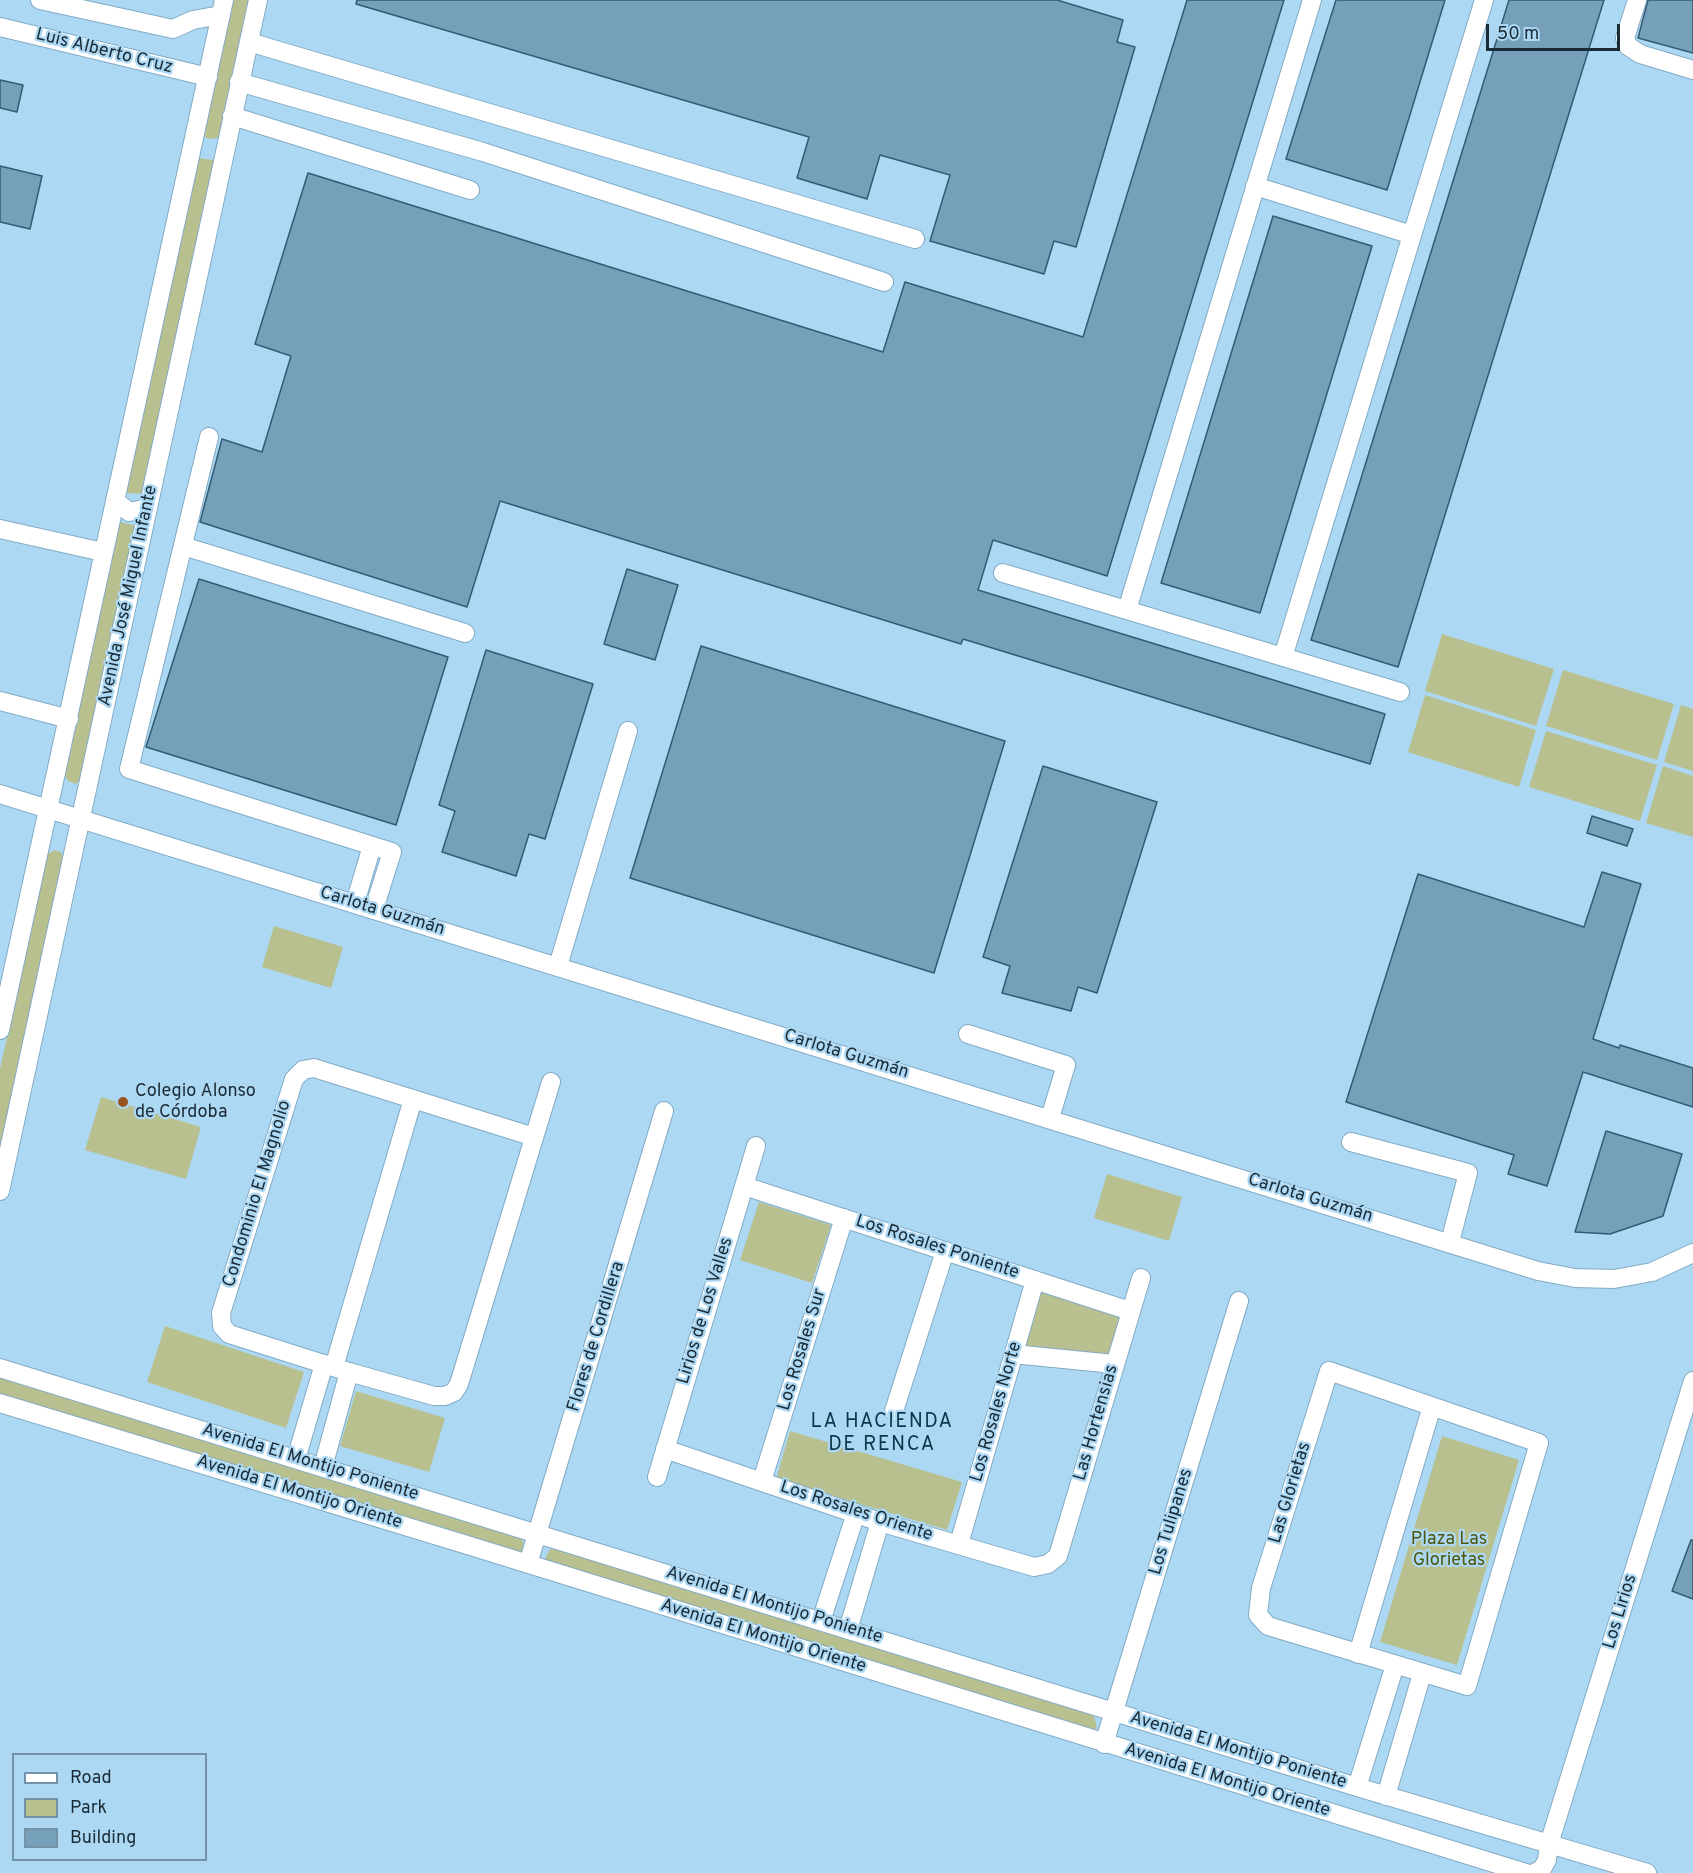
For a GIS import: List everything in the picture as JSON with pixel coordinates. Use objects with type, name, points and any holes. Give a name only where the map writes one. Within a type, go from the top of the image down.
[{"type":"street","points":[[40,0],[173,29],[223,8]]},
{"type":"street","name":"Avenida José Miguel Infante","points":[[0,1191],[258,0]]},
{"type":"street","points":[[1126,610],[1312,0]]},
{"type":"street","points":[[1283,657],[1484,0]]},
{"type":"street","points":[[1637,0],[1625,38],[1628,46],[1640,54],[1693,70]]},
{"type":"street","name":"Avenida José Miguel Infante","points":[[0,1030],[223,8]]},
{"type":"street","name":"Luis Alberto Cruz","points":[[0,27],[208,77]]},
{"type":"street","points":[[249,42],[915,239]]},
{"type":"street","points":[[239,82],[483,152],[884,282]]},
{"type":"street","points":[[232,116],[470,190]]},
{"type":"street","points":[[1255,186],[1412,235]]},
{"type":"street","points":[[209,437],[129,769],[392,852],[374,909]]},
{"type":"street","points":[[114,500],[129,512],[148,508]]},
{"type":"street","points":[[0,529],[103,552]]},
{"type":"street","points":[[183,546],[465,633]]},
{"type":"street","points":[[1003,573],[1400,692]]},
{"type":"street","points":[[0,701],[69,719]]},
{"type":"street","points":[[558,966],[628,731]]},
{"type":"street","name":"Carlota Guzmán","points":[[0,794],[1538,1271],[1594,1279],[1652,1272],[1693,1253]]},
{"type":"street","points":[[355,903],[372,846]]},
{"type":"street","points":[[968,1034],[1066,1065],[1050,1118]]},
{"type":"street","name":"Condominio El Magnolio","points":[[534,1137],[314,1068],[303,1070],[294,1079],[221,1313],[222,1326],[229,1334],[335,1368],[440,1397],[450,1395],[457,1388],[551,1082]]},
{"type":"street","points":[[296,1459],[335,1368],[413,1100]]},
{"type":"street","name":"Flores de Cordillera","points":[[528,1564],[664,1111]]},
{"type":"street","points":[[1351,1142],[1468,1173],[1449,1242]]},
{"type":"street","name":"Lirios de Los Valles","points":[[657,1477],[756,1146]]},
{"type":"street","name":"Los Rosales Poniente","points":[[744,1186],[1130,1311]]},
{"type":"street","name":"Los Rosales Sur","points":[[762,1481],[844,1218]]},
{"type":"street","points":[[894,1412],[945,1251]]},
{"type":"street","name":"Las Hortensias","points":[[1048,1564],[1058,1556],[1141,1278]]},
{"type":"street","name":"Los Rosales Norte","points":[[959,1544],[1035,1280]]},
{"type":"street","name":"Los Tulipanes","points":[[1104,1743],[1239,1301]]},
{"type":"street","points":[[1013,1354],[1114,1364]]},
{"type":"street","name":"Avenida El Montijo Poniente","points":[[0,1368],[538,1532],[1386,1796],[1647,1873]]},
{"type":"street","points":[[322,1467],[335,1368]]},
{"type":"street","name":"Las Glorietas","points":[[1329,1371],[1432,1406],[1539,1443],[1467,1686],[1268,1626],[1258,1615],[1261,1588],[1329,1371]]},
{"type":"street","name":"Los Lirios","points":[[1549,1844],[1693,1381]]},
{"type":"street","name":"Avenida El Montijo Oriente","points":[[0,1403],[1526,1873]]},
{"type":"street","points":[[1358,1654],[1432,1406]]},
{"type":"street","name":"Los Rosales Oriente","points":[[665,1449],[880,1522],[1034,1567],[1048,1564]]},
{"type":"street","points":[[821,1621],[856,1514]]},
{"type":"street","points":[[848,1630],[880,1522]]},
{"type":"street","points":[[1357,1787],[1395,1665]]},
{"type":"street","points":[[1386,1796],[1422,1674]]},
{"type":"street","points":[[1534,1873],[1545,1865],[1549,1844]]},
{"type":"green space","points":[[232,0],[250,0],[222,130],[217,138],[209,139],[205,137],[204,132]]},
{"type":"green space","points":[[198,158],[214,160],[142,494],[126,493]]},
{"type":"green space","points":[[120,522],[137,526],[82,778],[76,784],[68,781],[65,776]]},
{"type":"green space","points":[[1442,634],[1554,669],[1536,726],[1425,691]]},
{"type":"green space","points":[[1563,670],[1674,704],[1657,760],[1546,726]]},
{"type":"green space","points":[[1425,695],[1536,730],[1519,787],[1408,752]]},
{"type":"green space","points":[[1681,705],[1693,709],[1693,771],[1664,762]]},
{"type":"green space","points":[[1546,731],[1657,765],[1640,821],[1529,787]]},
{"type":"green space","points":[[1663,766],[1693,776],[1693,837],[1646,823]]},
{"type":"green space","points":[[55,850],[62,853],[63,862],[0,1155],[0,1069],[47,854]]},
{"type":"green space","points":[[274,926],[343,947],[331,988],[262,967]]},
{"type":"green space","points":[[101,1097],[201,1127],[186,1179],[85,1150]]},
{"type":"green space","points":[[1107,1174],[1182,1197],[1169,1241],[1094,1218]]},
{"type":"green space","points":[[759,1202],[831,1225],[812,1283],[740,1260]]},
{"type":"green space","points":[[1040,1290],[1121,1315],[1107,1357],[1024,1348]]},
{"type":"green space","points":[[165,1326],[304,1372],[286,1428],[147,1382]]},
{"type":"green space","points":[[0,1376],[516,1536],[522,1539],[524,1547],[522,1551],[514,1552],[0,1395]]},
{"type":"green space","points":[[356,1391],[445,1418],[429,1472],[340,1446]]},
{"type":"green space","points":[[790,1431],[962,1482],[947,1530],[776,1479]]},
{"type":"green space","name":"Plaza Las Glorietas","points":[[1442,1436],[1519,1460],[1457,1665],[1380,1642]]},
{"type":"green space","points":[[550,1549],[563,1550],[1069,1707],[1094,1716],[1097,1728],[1092,1731],[551,1565],[545,1559]]},
{"type":"building","points":[[357,0],[1057,0],[1123,20],[1117,42],[1135,47],[1076,247],[1054,241],[1044,274],[930,241],[950,175],[880,155],[867,199],[797,178],[809,137],[356,4]]},
{"type":"building","points":[[1187,0],[1284,0],[1107,576],[993,540],[978,590],[1385,714],[1370,764],[963,639],[961,644],[500,501],[467,607],[200,522],[222,439],[262,452],[291,356],[255,344],[308,173],[883,352],[905,282],[1083,337]]},
{"type":"building","points":[[1336,0],[1445,0],[1387,190],[1286,159]]},
{"type":"building","points":[[1509,0],[1604,0],[1398,667],[1311,640]]},
{"type":"building","points":[[1648,0],[1693,0],[1693,53],[1638,38]]},
{"type":"building","points":[[0,80],[23,85],[17,112],[0,108]]},
{"type":"building","points":[[0,166],[42,176],[30,229],[0,222]]},
{"type":"building","points":[[1273,216],[1372,246],[1260,613],[1161,583]]},
{"type":"building","points":[[627,569],[678,585],[655,660],[604,644]]},
{"type":"building","points":[[199,579],[448,657],[396,825],[146,747]]},
{"type":"building","points":[[701,646],[1005,741],[934,973],[630,878]]},
{"type":"building","points":[[486,650],[593,684],[545,839],[529,834],[516,876],[442,852],[455,811],[439,805]]},
{"type":"building","points":[[1043,766],[1157,802],[1097,993],[1078,987],[1071,1011],[1002,993],[1010,966],[983,957]]},
{"type":"building","points":[[1592,816],[1633,829],[1627,846],[1587,833]]},
{"type":"building","points":[[1602,872],[1641,884],[1593,1039],[1693,1068],[1693,1107],[1583,1072],[1547,1186],[1508,1174],[1514,1155],[1346,1102],[1418,874],[1584,927]]},
{"type":"building","points":[[1606,1131],[1682,1154],[1663,1216],[1610,1234],[1575,1232]]},
{"type":"building","points":[[1691,1540],[1693,1540],[1693,1599],[1672,1591]]},
{"type":"place","name":"Colegio Alonso de Córdoba","points":[[123,1102]]},
{"type":"district","name":"LA HACIENDA DE RENCA","points":[[882,1434]]}]
